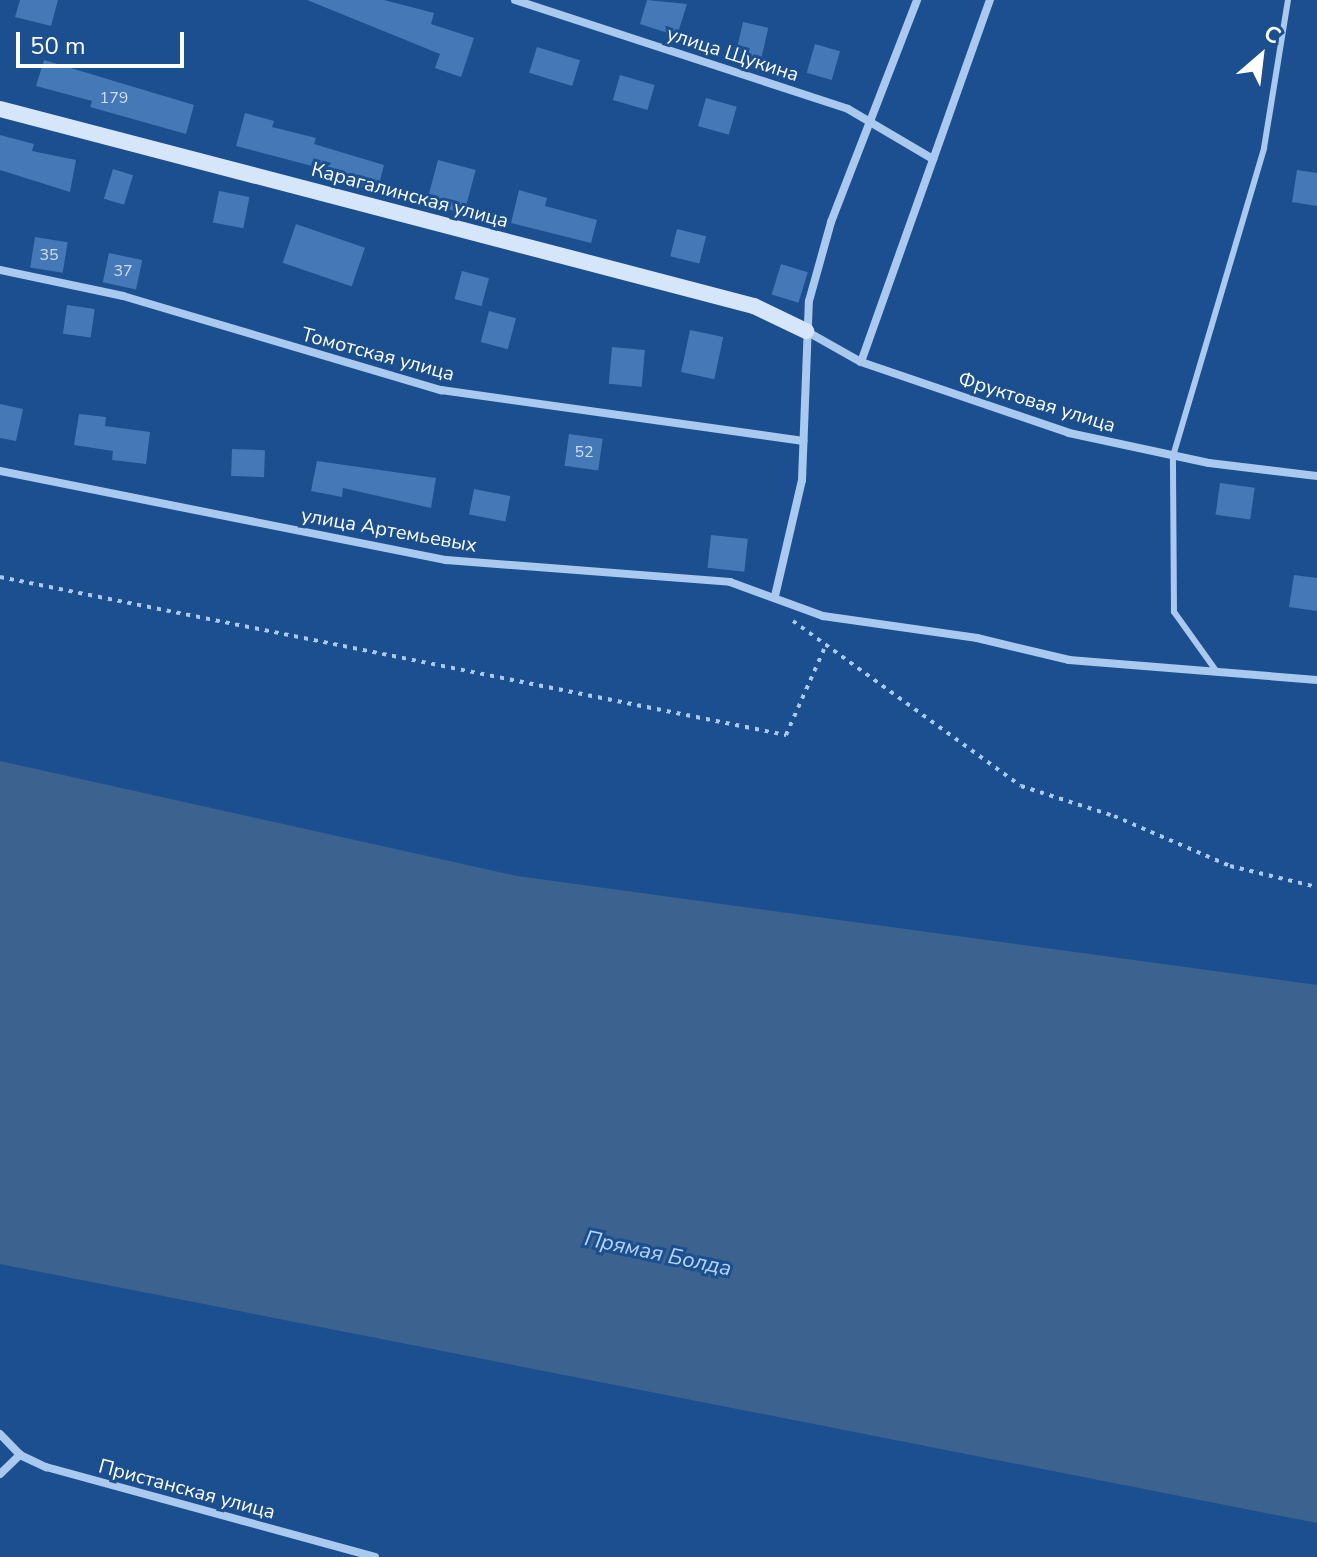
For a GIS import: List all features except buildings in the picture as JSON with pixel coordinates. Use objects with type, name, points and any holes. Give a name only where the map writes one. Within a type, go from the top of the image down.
[{"type":"street","name":"улица Щукина","points":[[515,0],[827,101],[868,120],[933,159]]},
{"type":"street","points":[[775,596],[802,480],[809,301],[831,222],[917,0]]},
{"type":"street","points":[[861,362],[990,0]]},
{"type":"street","name":"Карагалинская улица","points":[[0,109],[754,306],[806,331]]},
{"type":"street","name":"Томотская улица","points":[[0,270],[123,296],[441,390],[803,441]]},
{"type":"street","name":"Фруктовая улица","points":[[806,331],[861,362],[1069,433],[1173,456],[1317,476]]},
{"type":"street","name":"улица Артемьевых","points":[[0,471],[446,560],[730,582],[823,616],[977,638],[1069,660],[1220,675],[1317,680]]},
{"type":"street","name":"Пристанская улица","points":[[0,1434],[20,1455],[46,1467],[375,1557]]},
{"type":"street","points":[[0,1474],[20,1455]]},
{"type":"lane","points":[[1220,675],[1174,612],[1173,456],[1264,148],[1288,0]]},
{"type":"path","points":[[0,577],[786,735],[825,647]]},
{"type":"path","points":[[775,596],[795,624],[825,647],[897,692],[1021,786],[1114,816],[1230,866],[1317,887]]},
{"type":"water","name":"Прямая Болда","points":[[0,761],[517,876],[1317,985],[1317,1523],[0,1264]]}]
